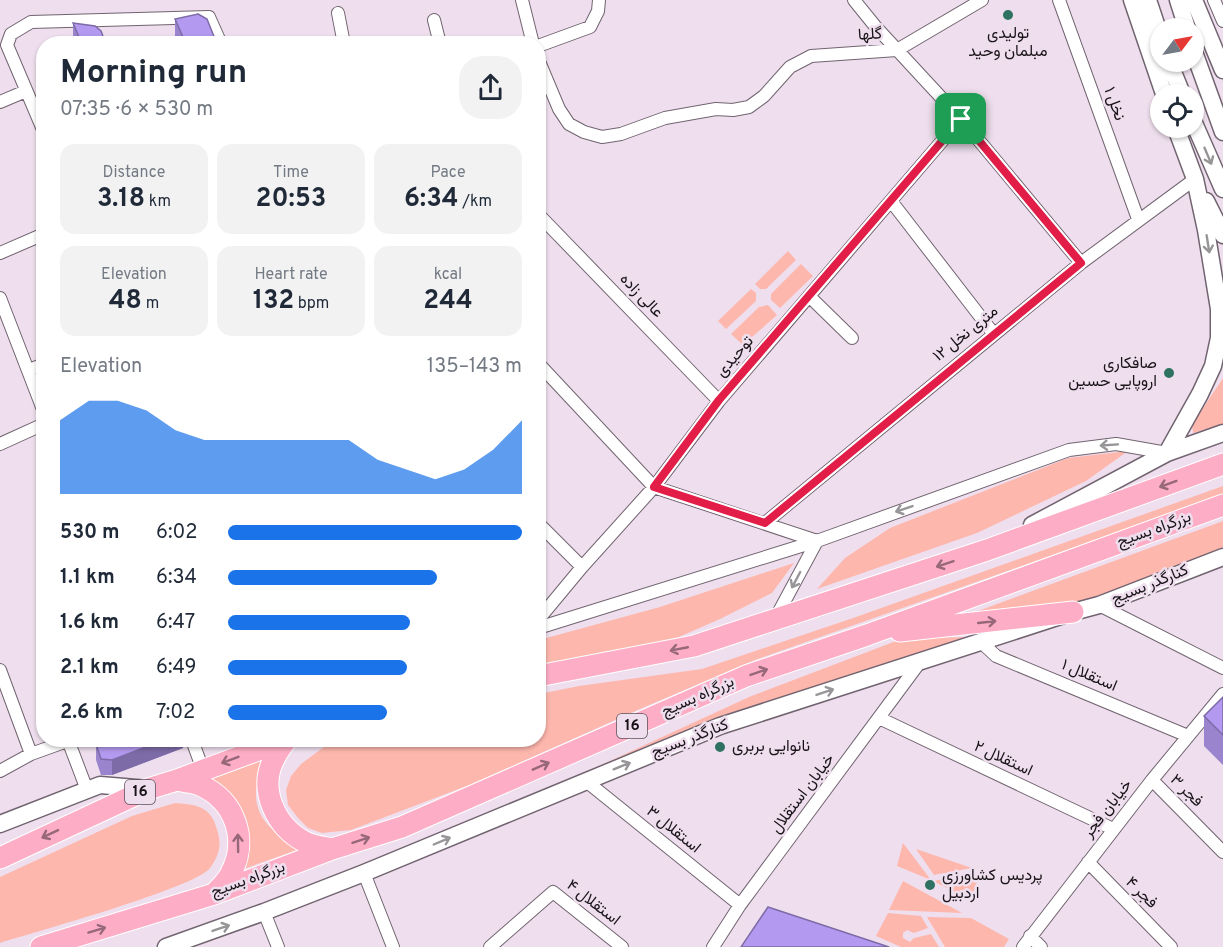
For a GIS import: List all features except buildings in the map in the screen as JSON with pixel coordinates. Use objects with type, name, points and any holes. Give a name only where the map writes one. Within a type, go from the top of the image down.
[{"type":"highway","points":[[546,674],[694,646],[987,550],[1223,464]]},
{"type":"highway","name":"بزرگراه بسیج","points":[[41,947],[214,894],[332,849],[402,827],[746,676],[867,635],[1223,505]]},
{"type":"highway","points":[[867,635],[1073,612]]},
{"type":"highway","name":"16","points":[[0,858],[148,789],[203,770],[249,747]]},
{"type":"highway","points":[[281,747],[268,774],[269,796],[274,808],[287,829],[297,837],[308,843],[332,849]]},
{"type":"highway","points":[[177,780],[198,784],[217,796],[236,823],[240,845],[238,857],[229,877],[214,894]]},
{"type":"main road","points":[[1132,0],[1161,84]]},
{"type":"main road","points":[[1148,0],[1154,18]]},
{"type":"main road","points":[[1178,0],[1184,18]]},
{"type":"main road","points":[[1194,0],[1223,70]]},
{"type":"main road","points":[[1201,72],[1223,132]]},
{"type":"main road","points":[[1180,138],[1195,179],[1223,235]]},
{"type":"main road","points":[[1201,138],[1223,189]]},
{"type":"main road","points":[[1167,453],[1213,366],[1219,339],[1219,309],[1195,179]]},
{"type":"main road","points":[[987,550],[1167,453],[1223,433]]},
{"type":"main road","name":"کنارگذر بسیج","points":[[166,947],[364,873],[720,726],[1099,605],[1223,556]]},
{"type":"main road","points":[[0,824],[100,785],[148,789]]},
{"type":"street","points":[[522,0],[531,36]]},
{"type":"street","points":[[546,43],[590,27],[598,11],[599,0]]},
{"type":"street","points":[[854,0],[961,119],[1081,263]]},
{"type":"street","name":"گلها","points":[[546,78],[559,109],[569,124],[584,132],[602,137],[621,134],[665,118],[716,109],[733,110],[749,107],[764,96],[790,67],[812,56],[897,50],[982,0]]},
{"type":"street","name":"نخل ۱","points":[[1059,0],[1138,219]]},
{"type":"street","points":[[1214,0],[1223,21]]},
{"type":"street","points":[[338,14],[342,36]]},
{"type":"street","points":[[36,114],[7,45],[11,34],[31,22],[209,17],[217,36]]},
{"type":"street","points":[[93,20],[100,36]]},
{"type":"street","points":[[434,20],[438,36]]},
{"type":"street","points":[[0,102],[26,91]]},
{"type":"street","name":"توحیدی","points":[[546,610],[654,487],[719,400],[961,119]]},
{"type":"street","name":"۱۲ متری نخل","points":[[765,523],[993,333],[1138,219],[1195,179]]},
{"type":"street","points":[[891,201],[993,333]]},
{"type":"street","name":"عالی زاده","points":[[546,222],[719,400]]},
{"type":"street","points":[[0,253],[36,237]]},
{"type":"street","points":[[809,296],[852,338]]},
{"type":"street","points":[[0,298],[36,390]]},
{"type":"street","points":[[29,370],[36,367]]},
{"type":"street","points":[[546,372],[654,487],[817,541]]},
{"type":"street","points":[[0,444],[36,428]]},
{"type":"street","points":[[546,626],[817,541],[1068,450],[1116,444],[1167,453]]},
{"type":"street","points":[[546,531],[582,567]]},
{"type":"street","points":[[775,620],[817,541]]},
{"type":"street","points":[[1099,605],[1223,668]]},
{"type":"street","name":"استقلال ۱","points":[[981,642],[996,656],[1188,736]]},
{"type":"street","name":"خیابان استقلال","points":[[713,947],[740,905],[920,662]]},
{"type":"street","points":[[0,670],[31,754]]},
{"type":"street","name":"خیابان فجر","points":[[1023,947],[1152,780],[1221,700]]},
{"type":"street","name":"استقلال ۲","points":[[879,718],[1113,829]]},
{"type":"street","points":[[0,771],[31,754],[50,747]]},
{"type":"street","points":[[72,747],[87,790]]},
{"type":"street","points":[[195,747],[203,770]]},
{"type":"street","name":"فجر ۳","points":[[1152,780],[1223,852]]},
{"type":"street","name":"استقلال ۳","points":[[586,781],[740,905]]},
{"type":"street","name":"فجر ۴","points":[[1088,862],[1171,947]]},
{"type":"street","points":[[364,873],[393,947]]},
{"type":"street","name":"استقلال ۴","points":[[490,947],[553,892],[622,947]]},
{"type":"street","points":[[264,912],[278,947]]},
{"type":"street","points":[[1030,936],[1041,947]]},
{"type":"shaded area","points":[[788,251],[796,260],[766,289],[760,289],[755,284]]},
{"type":"shaded area","points":[[801,264],[813,276],[780,308],[771,300],[771,294]]},
{"type":"shaded area","points":[[751,289],[756,293],[756,301],[726,329],[718,321]]},
{"type":"shaded area","points":[[768,305],[777,315],[743,345],[731,334],[759,307]]},
{"type":"shaded area","points":[[1223,378],[1223,424],[1193,433],[1192,425]]},
{"type":"shaded area","points":[[1128,451],[1086,481],[977,533],[817,589],[845,558],[890,528],[1068,458]]},
{"type":"shaded area","points":[[1223,486],[1223,495],[755,660],[472,784],[351,830],[322,833],[308,828],[288,805],[286,790],[291,776],[301,764],[324,747],[546,747],[546,693],[702,669],[856,617]]},
{"type":"shaded area","points":[[1223,521],[1223,547],[1203,559],[1086,600],[1055,606],[970,614]]},
{"type":"shaded area","points":[[794,563],[772,593],[679,637],[599,657],[546,663],[546,638],[660,607]]},
{"type":"shaded area","points":[[975,637],[723,718],[597,767],[749,697],[904,638]]},
{"type":"shaded area","points":[[266,759],[256,791],[259,811],[276,833],[300,849],[241,870],[249,840],[245,818],[231,800],[208,779]]},
{"type":"shaded area","points":[[175,803],[203,809],[214,821],[218,833],[219,850],[210,868],[198,877],[146,898],[0,943],[0,877],[132,816]]},
{"type":"shaded area","points":[[903,843],[931,880],[897,866]]},
{"type":"shaded area","points":[[916,849],[972,868],[934,875]]},
{"type":"shaded area","points":[[980,873],[971,900],[933,881]]},
{"type":"shaded area","points":[[903,881],[962,913],[889,910]]},
{"type":"shaded area","points":[[888,913],[921,916],[928,928],[914,933],[907,930],[903,933],[903,938],[910,942],[914,938],[931,934],[939,947],[901,947],[876,936]]},
{"type":"shaded area","points":[[927,917],[971,918],[1009,939],[1004,947],[945,947]]},
{"type":"place","name":"تولیدی مبلمان وحید","points":[[1008,15]]},
{"type":"place","name":"صافکاری اروپایی حسین","points":[[1169,373]]},
{"type":"place","name":"نانوایی بربری","points":[[720,747]]},
{"type":"place","name":"پردیس کشاورزی اردبیل","points":[[930,885]]},
{"type":"route","points":[[961,119],[1081,263],[993,333],[765,523],[654,487],[719,400],[961,119]]}]
